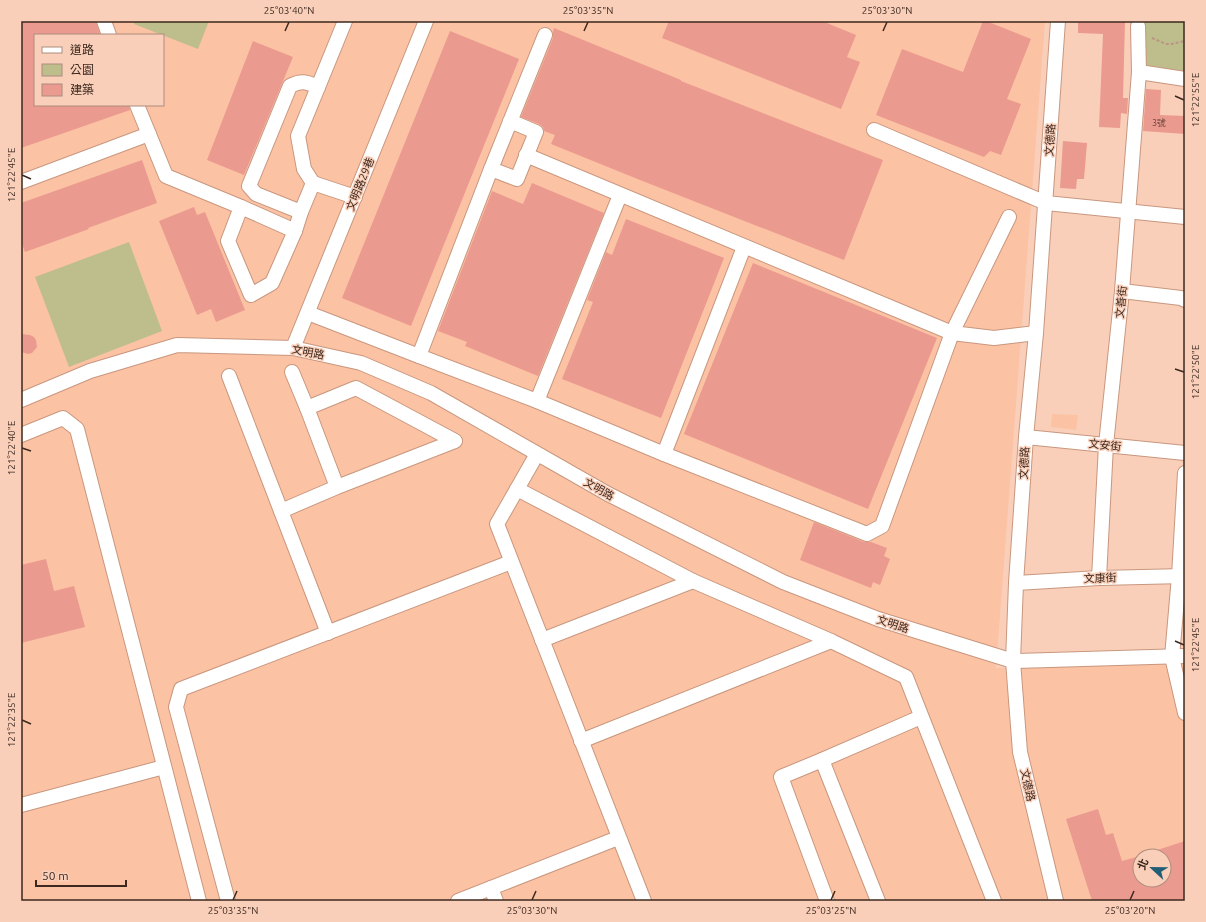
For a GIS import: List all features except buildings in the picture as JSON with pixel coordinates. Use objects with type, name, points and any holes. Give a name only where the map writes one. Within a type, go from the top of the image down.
[{"type":"street","points":[[104,21],[109,34]]},
{"type":"street","points":[[345,21],[298,136],[304,169],[313,183],[355,197]]},
{"type":"street","name":"文明路29巷","points":[[293,348],[426,21]]},
{"type":"street","name":"文德路","points":[[1056,901],[1020,752],[1013,661],[1016,583],[1026,437],[1046,203],[1058,21]]},
{"type":"street","name":"文善街","points":[[1099,578],[1106,445],[1122,291],[1139,72],[1138,32]]},
{"type":"street","points":[[419,356],[491,169],[545,35]]},
{"type":"street","points":[[1139,72],[1185,79]]},
{"type":"street","points":[[302,212],[256,194],[249,186],[290,86],[296,83],[304,82],[318,87]]},
{"type":"street","points":[[137,106],[166,176],[241,206],[295,231]]},
{"type":"street","points":[[491,169],[517,179],[536,132],[510,122]]},
{"type":"street","points":[[874,130],[1046,203],[1185,217]]},
{"type":"street","points":[[21,182],[149,134]]},
{"type":"street","points":[[526,156],[952,333],[994,338],[1036,333]]},
{"type":"street","points":[[241,206],[228,241],[251,295],[272,283],[295,231],[313,183]]},
{"type":"street","points":[[537,402],[620,195]]},
{"type":"street","points":[[308,313],[537,402],[867,534],[882,526],[952,333],[1009,217]]},
{"type":"street","points":[[664,454],[744,247]]},
{"type":"street","points":[[1122,291],[1181,298],[1185,300]]},
{"type":"street","name":"文明路","points":[[21,400],[90,371],[177,345],[293,348],[361,363],[431,393],[608,494],[783,582],[878,619],[1013,661],[1178,657]]},
{"type":"street","points":[[292,372],[337,486]]},
{"type":"street","points":[[228,376],[328,633]]},
{"type":"street","points":[[281,511],[337,486],[455,441],[356,388],[307,408]]},
{"type":"street","points":[[21,436],[63,418],[77,429],[199,901]]},
{"type":"street","name":"文安街","points":[[1026,437],[1185,453]]},
{"type":"street","points":[[537,454],[497,524],[618,838],[644,901]]},
{"type":"street","points":[[1185,473],[1178,657],[1185,713]]},
{"type":"street","points":[[517,489],[693,581],[831,641],[906,677],[994,901]]},
{"type":"street","points":[[228,901],[176,707],[181,690],[512,562]]},
{"type":"street","name":"文康街","points":[[1016,583],[1099,578],[1182,576]]},
{"type":"street","points":[[542,640],[693,581]]},
{"type":"street","points":[[581,741],[831,641]]},
{"type":"street","points":[[827,901],[780,777],[922,716]]},
{"type":"street","points":[[822,760],[878,901]]},
{"type":"street","points":[[21,805],[164,767]]},
{"type":"street","points":[[458,901],[494,894],[618,838]]},
{"type":"path","points":[[1138,32],[1161,42],[1171,44],[1185,41]]},
{"type":"shaded area","points":[[21,21],[1045,21],[996,668],[1185,663],[1185,901],[21,901]]},
{"type":"shaded area","points":[[1052,414],[1078,415],[1076,430],[1051,427]]},
{"type":"green space","points":[[135,21],[209,21],[198,49],[164,36],[164,34],[160,34],[134,24]]},
{"type":"green space","points":[[1142,21],[1185,21],[1185,73],[1142,66]]},
{"type":"green space","points":[[129,242],[162,331],[69,367],[35,277]]}]
